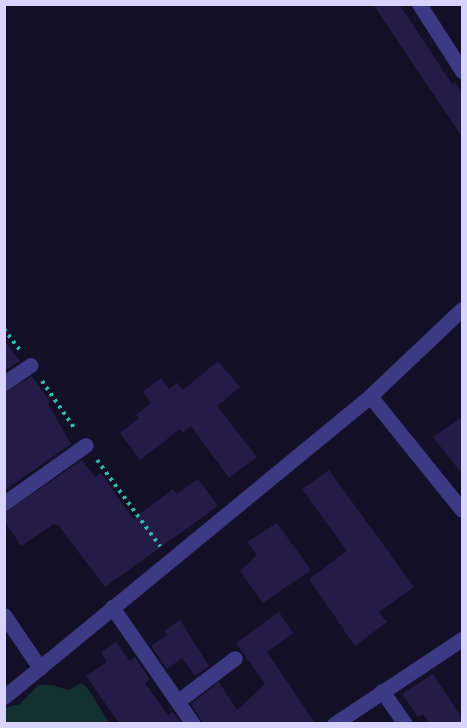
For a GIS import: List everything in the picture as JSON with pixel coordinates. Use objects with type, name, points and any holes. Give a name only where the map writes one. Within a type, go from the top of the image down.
[{"type":"street","points":[[419,4],[462,71]]},
{"type":"street","points":[[4,697],[370,396],[462,309]]},
{"type":"street","points":[[4,383],[31,365]]},
{"type":"street","points":[[370,396],[462,510]]},
{"type":"street","points":[[4,503],[86,445]]},
{"type":"street","points":[[112,607],[193,723]]},
{"type":"street","points":[[4,615],[40,668]]},
{"type":"street","points":[[334,723],[462,639]]},
{"type":"street","points":[[178,701],[235,658]]},
{"type":"street","points":[[382,691],[405,723]]},
{"type":"green space","points":[[82,683],[89,690],[109,723],[5,723],[5,708],[20,704],[38,685],[53,685],[68,690]]},
{"type":"building","points":[[373,4],[399,4],[452,84],[455,82],[462,93],[462,137]]},
{"type":"building","points":[[4,340],[20,361],[4,371]]},
{"type":"building","points":[[218,361],[240,387],[217,406],[257,457],[229,478],[191,426],[183,433],[180,429],[140,460],[120,433],[139,418],[136,415],[151,403],[143,392],[161,378],[169,389],[177,383],[183,390]]},
{"type":"building","points":[[32,376],[50,402],[48,404],[71,444],[4,491],[4,393]]},
{"type":"building","points":[[462,417],[462,474],[433,437]]},
{"type":"building","points":[[82,460],[95,477],[101,473],[133,519],[173,489],[177,494],[198,479],[218,506],[105,587],[59,526],[54,524],[21,546],[4,520],[4,513]]},
{"type":"building","points":[[329,470],[414,587],[379,612],[387,622],[355,646],[309,579],[347,551],[302,489]]},
{"type":"building","points":[[277,523],[311,570],[263,603],[240,571],[257,555],[247,542]]},
{"type":"building","points":[[279,612],[293,633],[267,652],[315,723],[203,723],[191,704],[219,682],[237,710],[265,684],[236,643]]},
{"type":"building","points":[[180,620],[209,666],[195,676],[182,658],[167,669],[151,646],[167,635],[164,631]]},
{"type":"building","points":[[116,642],[130,661],[135,657],[150,680],[145,683],[168,715],[173,712],[181,723],[119,723],[86,676],[107,662],[101,652]]},
{"type":"building","points":[[433,674],[462,718],[462,723],[429,723],[423,714],[418,717],[402,694]]}]
